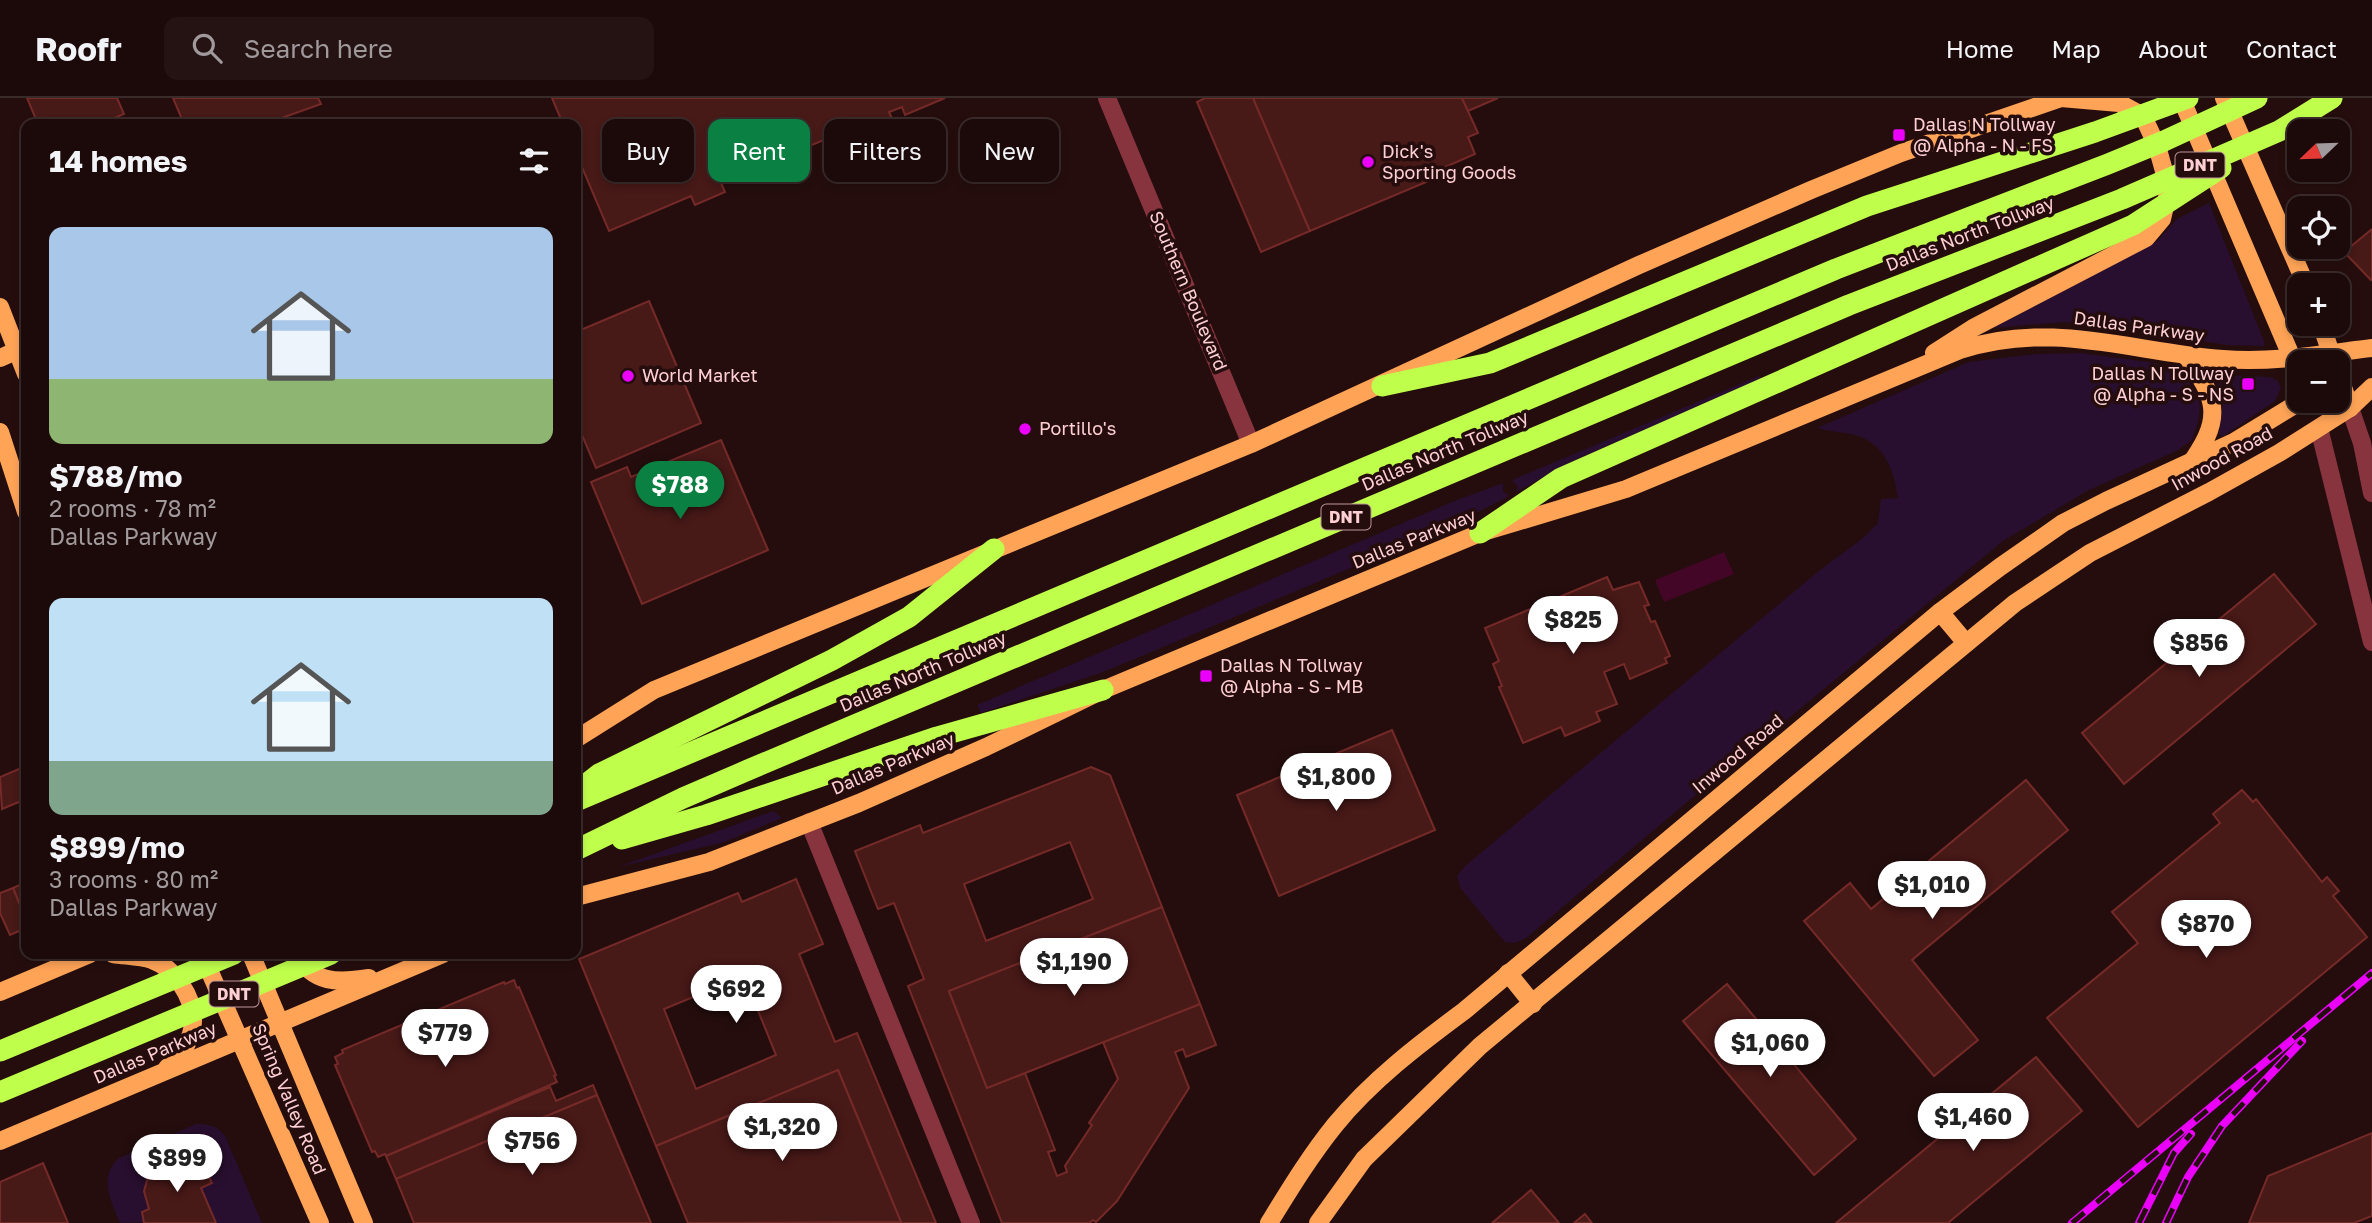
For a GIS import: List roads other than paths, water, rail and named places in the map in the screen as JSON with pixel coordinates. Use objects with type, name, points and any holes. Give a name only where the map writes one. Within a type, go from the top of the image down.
[{"type":"highway","points":[[1382,386],[1490,363],[1867,206],[2095,132],[2188,98]]},
{"type":"highway","name":"Dallas North Tollway","points":[[581,800],[1836,269],[2108,164],[2257,98]]},
{"type":"highway","name":"Dallas North Tollway","points":[[581,848],[683,798],[1849,305],[2122,199],[2279,131],[2328,101]]},
{"type":"highway","points":[[1480,533],[1561,478],[2133,225],[2279,131]]},
{"type":"highway","points":[[581,788],[599,775],[832,660],[909,617],[994,549]]},
{"type":"highway","points":[[581,849],[706,815],[937,737],[1103,690]]},
{"type":"highway","name":"DNT","points":[[0,1051],[222,959]]},
{"type":"highway","name":"DNT","points":[[0,1092],[319,959]]},
{"type":"main road","points":[[581,736],[654,690],[1251,444],[1382,386],[1639,265],[1900,153],[2061,98],[2119,103],[2143,116],[2157,146],[2169,189],[2162,219],[2146,238],[1973,328],[1940,347],[1906,374]]},
{"type":"main road","points":[[2181,98],[2289,350]]},
{"type":"main road","points":[[2224,98],[2301,273]]},
{"type":"main road","points":[[0,307],[21,359]]},
{"type":"main road","name":"Dallas Parkway","points":[[581,896],[709,862],[986,747],[1103,690],[1480,533],[1626,489],[1960,350],[1989,341],[2027,336],[2090,339],[2186,356],[2228,359],[2287,358]]},
{"type":"main road","points":[[2350,354],[2372,348]]},
{"type":"main road","points":[[0,358],[18,350]]},
{"type":"main road","points":[[2186,356],[2204,381],[2214,407],[2208,434],[2193,460]]},
{"type":"main road","name":"Inwood Road","points":[[2350,408],[2372,387]]},
{"type":"main road","name":"Inwood Road","points":[[1269,1223],[1307,1162],[1337,1123],[1393,1067],[1464,1012],[1940,612],[2063,523],[2234,442],[2287,411]]},
{"type":"main road","points":[[2310,413],[2319,428]]},
{"type":"main road","name":"Inwood Road","points":[[1318,1223],[1374,1150],[1480,1046],[2015,603],[2090,553],[2209,492],[2342,413]]},
{"type":"main road","points":[[0,432],[21,497]]},
{"type":"main road","points":[[1940,612],[1966,643]]},
{"type":"main road","points":[[0,992],[78,959]]},
{"type":"main road","points":[[146,959],[170,971],[188,996],[193,1021],[189,1037],[178,1059],[162,1073]]},
{"type":"main road","name":"Spring Valley Road","points":[[204,959],[320,1223]]},
{"type":"main road","name":"Spring Valley Road","points":[[253,959],[282,1022],[364,1223]]},
{"type":"main road","points":[[300,959],[307,969],[328,981],[352,981],[395,974]]},
{"type":"main road","name":"Dallas Parkway","points":[[0,1141],[431,959]]},
{"type":"main road","points":[[1508,973],[1533,1004]]},
{"type":"street","name":"Southern Boulevard","points":[[1107,98],[1251,444]]},
{"type":"street","points":[[2350,408],[2362,443],[2372,493]]},
{"type":"street","points":[[2319,428],[2372,642]]},
{"type":"street","points":[[809,822],[971,1223]]},
{"type":"railway","points":[[2072,1223],[2372,973]]},
{"type":"railway","points":[[2166,1223],[2188,1177],[2222,1126],[2302,1041]]},
{"type":"railway","points":[[2139,1223],[2174,1153],[2191,1134]]},
{"type":"place","name":"Dallas N Tollway @ Alpha - N - FS","points":[[1899,135]]},
{"type":"place","name":"Dick's Sporting Goods","points":[[1368,162]]},
{"type":"place","name":"World Market","points":[[628,376]]},
{"type":"place","name":"Dallas N Tollway @ Alpha - S - NS","points":[[2248,384]]},
{"type":"place","name":"Portillo's","points":[[1025,429]]},
{"type":"place","name":"Dallas N Tollway @ Alpha - S - MB","points":[[1206,676]]}]
